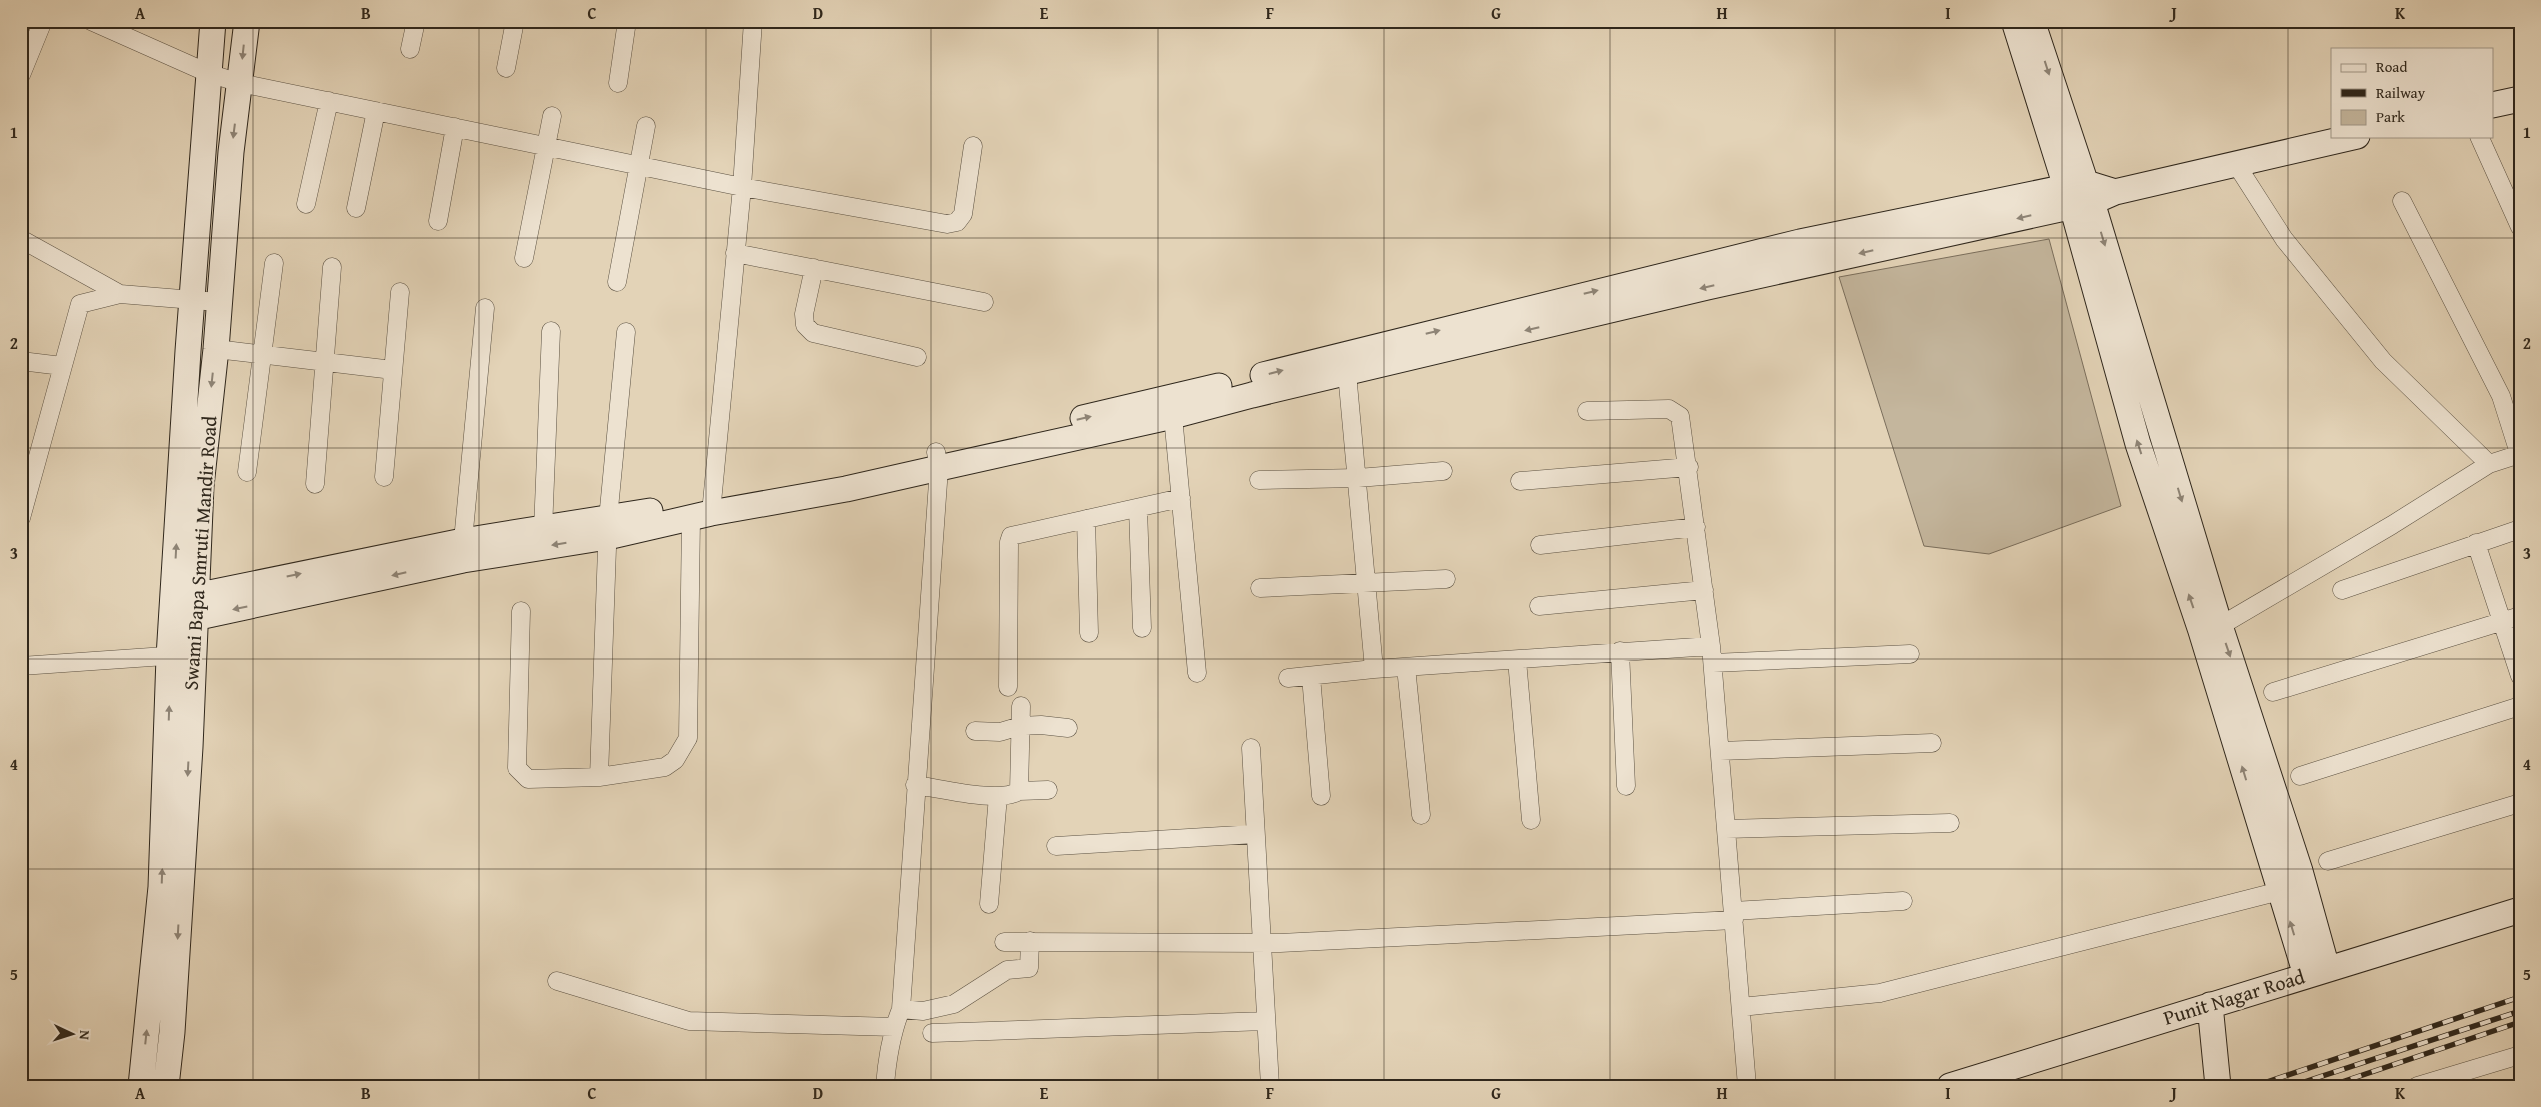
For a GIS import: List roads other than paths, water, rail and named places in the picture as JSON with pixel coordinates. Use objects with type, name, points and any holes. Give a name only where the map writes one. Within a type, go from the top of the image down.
[{"type":"street","points":[[21,75],[43,21]]},
{"type":"street","points":[[91,21],[208,73],[240,83],[742,187],[947,224],[958,222],[963,214],[972,146]]},
{"type":"street","points":[[141,1086],[161,887],[181,655],[193,300],[213,21]]},
{"type":"street","name":"Swami Bapa Smruti Mandir Road","points":[[166,1086],[172,1032],[189,757],[181,655],[194,607],[201,486],[216,349],[218,302],[231,152],[247,21]]},
{"type":"street","points":[[410,49],[416,21]]},
{"type":"street","points":[[506,68],[515,21]]},
{"type":"street","points":[[618,83],[627,21]]},
{"type":"street","points":[[521,611],[517,768],[528,779],[600,777],[665,767],[675,760],[688,738],[705,510],[742,187],[753,21]]},
{"type":"street","points":[[2014,21],[2049,103],[2079,195],[2138,444],[2210,628],[2300,871],[2317,971]]},
{"type":"street","points":[[2032,21],[2049,103]]},
{"type":"street","points":[[2494,105],[2520,99]]},
{"type":"street","points":[[306,204],[329,101]]},
{"type":"street","points":[[356,208],[376,111]]},
{"type":"street","points":[[524,258],[552,116]]},
{"type":"street","points":[[617,282],[646,126]]},
{"type":"street","points":[[438,221],[455,128]]},
{"type":"street","points":[[194,607],[463,560],[608,528],[705,510],[846,489],[938,460],[1234,383],[1592,292],[1800,242],[2079,195],[2114,192],[2348,138]]},
{"type":"street","points":[[2480,138],[2520,227]]},
{"type":"street","points":[[2236,164],[2284,239],[2383,361],[2489,464]]},
{"type":"street","points":[[938,460],[1173,416],[1252,395],[1717,285],[2079,195]]},
{"type":"street","points":[[2210,628],[2392,525],[2489,464],[2520,453],[2501,396],[2402,201]]},
{"type":"street","points":[[21,238],[120,294]]},
{"type":"street","points":[[735,252],[984,302]]},
{"type":"street","points":[[248,472],[274,263]]},
{"type":"street","points":[[315,484],[332,267]]},
{"type":"street","points":[[814,268],[804,314],[805,325],[813,333],[918,357]]},
{"type":"street","points":[[384,477],[400,292]]},
{"type":"street","points":[[21,518],[80,304],[120,294],[218,302]]},
{"type":"street","points":[[463,541],[485,308]]},
{"type":"street","points":[[543,530],[551,331]]},
{"type":"street","points":[[600,777],[608,528],[626,332]]},
{"type":"street","points":[[216,349],[393,370]]},
{"type":"street","points":[[21,361],[62,366]]},
{"type":"street","points":[[1347,373],[1374,669]]},
{"type":"street","points":[[1587,411],[1669,409],[1680,416],[1689,467],[1712,654],[1747,1086]]},
{"type":"street","points":[[1173,416],[1197,674]]},
{"type":"street","points":[[885,1086],[887,1058],[894,1027],[901,1009],[938,460]]},
{"type":"street","points":[[1520,481],[1689,467]]},
{"type":"street","points":[[1259,480],[1358,478],[1443,471]]},
{"type":"street","points":[[1008,687],[1009,542],[1011,536],[1181,498]]},
{"type":"street","points":[[1138,508],[1142,628]]},
{"type":"street","points":[[1086,518],[1089,633]]},
{"type":"street","points":[[1540,545],[1696,527]]},
{"type":"street","points":[[194,607],[463,541],[543,530],[608,528]]},
{"type":"street","points":[[2342,590],[2520,529]]},
{"type":"street","points":[[2476,543],[2520,676]]},
{"type":"street","points":[[1260,588],[1446,579]]},
{"type":"street","points":[[1538,606],[1704,590]]},
{"type":"street","points":[[2273,692],[2520,616]]},
{"type":"street","points":[[2210,628],[2280,891],[2317,971]]},
{"type":"street","points":[[1620,651],[1626,786]]},
{"type":"street","points":[[1288,678],[1374,669],[1620,651],[1712,654],[1910,654]]},
{"type":"street","points":[[21,666],[181,655]]},
{"type":"street","points":[[1517,660],[1531,820]]},
{"type":"street","points":[[1406,667],[1421,816]]},
{"type":"street","points":[[1310,676],[1321,796]]},
{"type":"street","points":[[1018,791],[1021,706]]},
{"type":"street","points":[[2300,776],[2520,706]]},
{"type":"street","points":[[975,731],[1000,732],[1020,726],[1041,725],[1068,728]]},
{"type":"street","points":[[1720,751],[1932,743]]},
{"type":"street","points":[[1251,748],[1270,1086]]},
{"type":"street","points":[[916,785],[998,796],[1011,796],[1018,791],[1048,790]]},
{"type":"street","points":[[989,904],[998,796]]},
{"type":"street","points":[[2328,861],[2520,803]]},
{"type":"street","points":[[1726,829],[1950,823]]},
{"type":"street","points":[[1056,846],[1255,834]]},
{"type":"street","points":[[1741,1007],[1880,993],[2280,891]]},
{"type":"street","points":[[1004,942],[1280,943],[1734,915],[1903,901]]},
{"type":"street","name":"Punit Nagar Road","points":[[1950,1086],[2210,1005],[2284,984],[2317,971],[2520,910]]},
{"type":"street","points":[[901,1009],[923,1012],[954,1004],[1007,970],[1029,968],[1030,942]]},
{"type":"street","points":[[557,981],[689,1021],[894,1027]]},
{"type":"street","points":[[2210,1005],[2218,1086]]},
{"type":"street","points":[[943,1007],[950,1033]]},
{"type":"street","points":[[932,1033],[1265,1021]]},
{"type":"street","points":[[2417,1086],[2520,1055]]},
{"type":"railway","points":[[2255,1086],[2520,997]]},
{"type":"railway","points":[[2292,1086],[2520,1011]]},
{"type":"railway","points":[[2330,1086],[2520,1022]]}]
